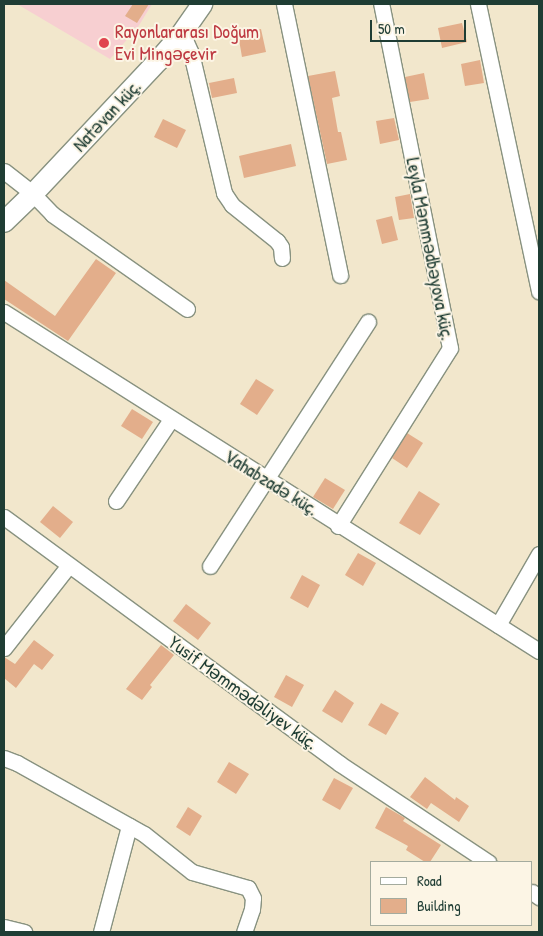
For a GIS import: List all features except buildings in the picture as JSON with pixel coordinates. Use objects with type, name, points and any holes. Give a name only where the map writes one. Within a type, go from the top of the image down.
[{"type":"street","name":"Natəvan küç.","points":[[4,222],[33,194],[180,36],[202,4]]},
{"type":"street","points":[[284,4],[340,275]]},
{"type":"street","name":"Leyla Məmmədbəyova küç.","points":[[338,526],[450,348],[381,4]]},
{"type":"street","points":[[478,4],[539,292]]},
{"type":"street","points":[[180,36],[186,42],[191,54],[224,193],[232,205],[277,241],[281,247],[282,258]]},
{"type":"street","points":[[5,175],[33,194],[52,214],[188,309]]},
{"type":"street","name":"Vahabzadə küç.","points":[[4,312],[338,526],[539,651]]},
{"type":"street","points":[[210,566],[368,322]]},
{"type":"street","points":[[116,501],[171,419]]},
{"type":"street","name":"Yusif Məmmədəliyev küç.","points":[[4,517],[340,764],[486,861]]},
{"type":"street","points":[[498,625],[539,554]]},
{"type":"street","points":[[4,648],[69,565]]},
{"type":"street","points":[[4,758],[17,762],[144,834],[192,872],[248,888],[253,898],[252,909],[244,932]]},
{"type":"street","points":[[101,932],[129,826]]},
{"type":"street","points":[[4,927],[24,932]]},
{"type":"shaded area","name":"Rayonlararası Doğum Evi Mingəçevir","points":[[17,4],[152,4],[138,27],[110,59]]},
{"type":"place","name":"Rayonlararası Doğum Evi Mingəçevir","points":[[104,43]]}]
